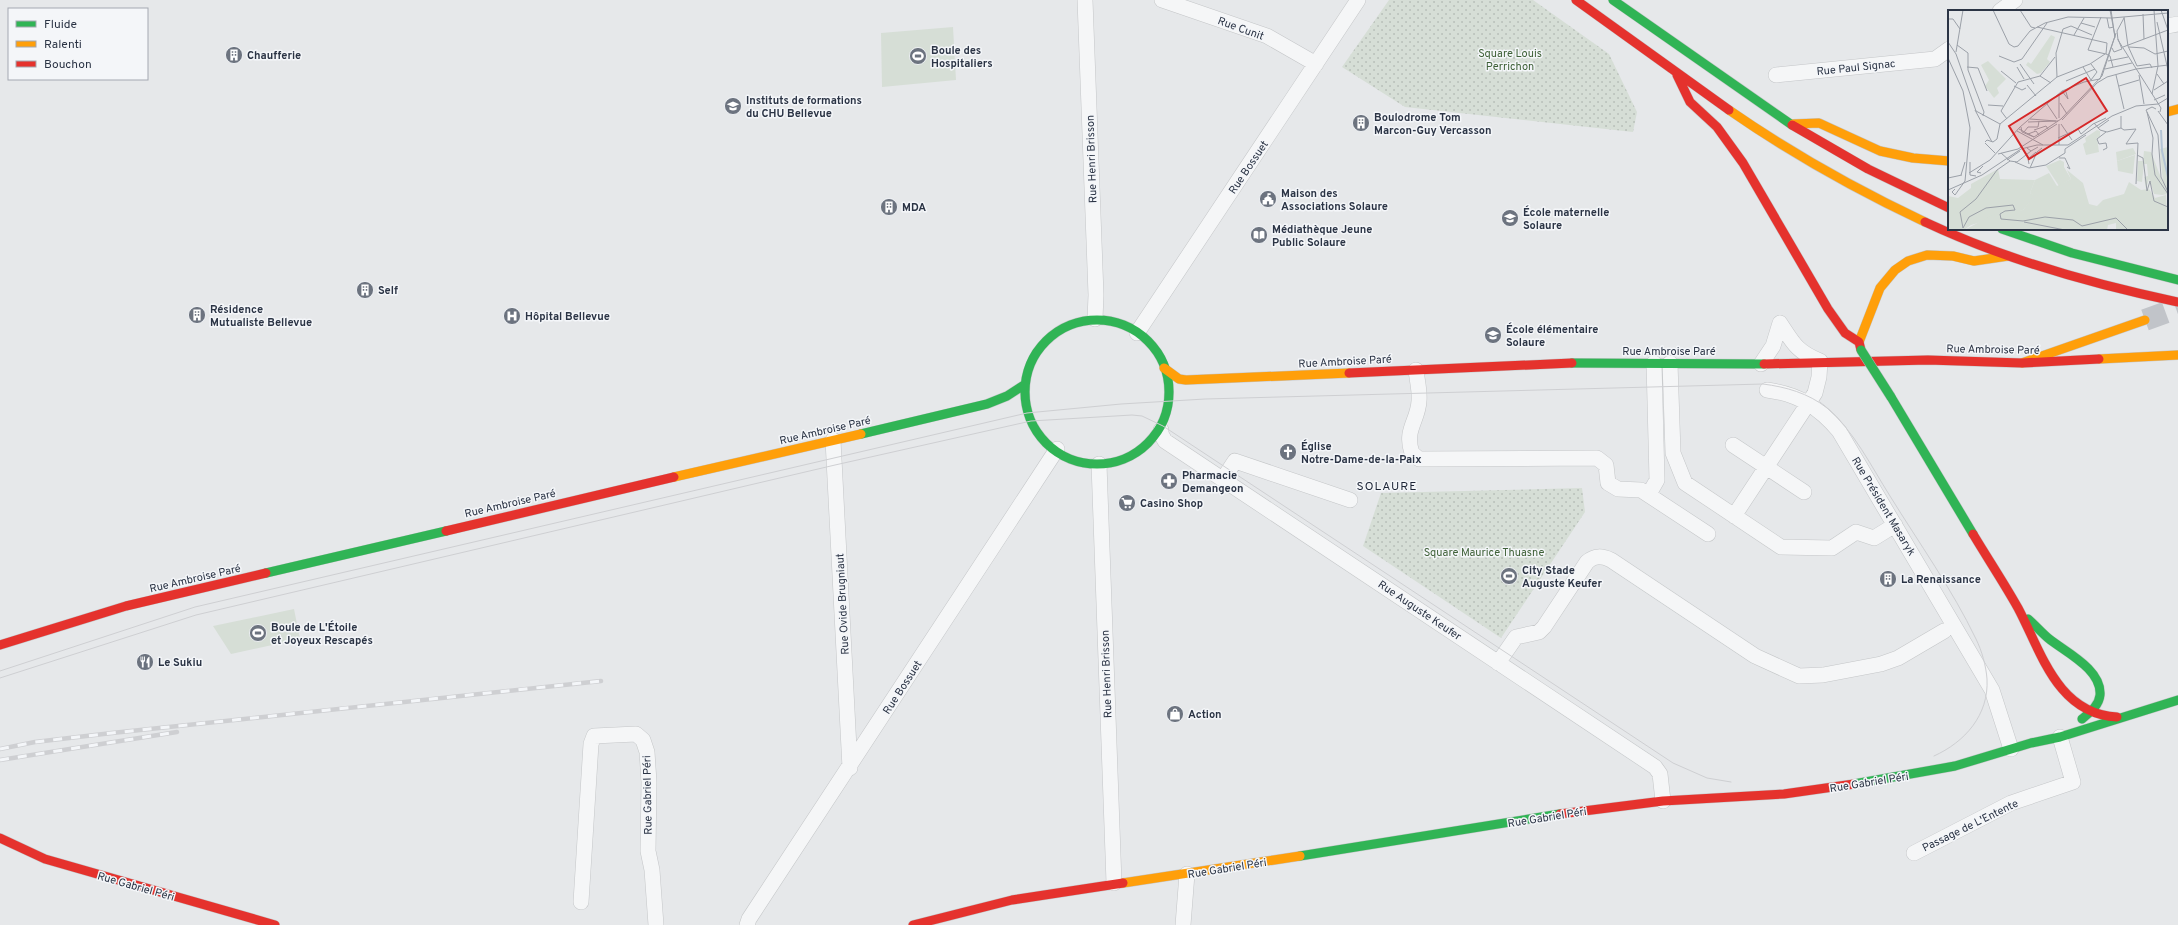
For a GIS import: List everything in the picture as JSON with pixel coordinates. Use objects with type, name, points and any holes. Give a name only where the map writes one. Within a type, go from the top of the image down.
[{"type":"main road","points":[[1576,0],[1676,72],[1794,153],[1852,186],[1965,240],[2105,286],[2178,302]]},
{"type":"main road","points":[[1613,0],[1790,124],[1848,158],[1948,208]]},
{"type":"main road","points":[[1676,72],[1690,102],[1717,127],[1743,163],[1828,309],[1845,333],[1860,346],[2017,609],[2056,682],[2068,695],[2093,711],[2105,717],[2117,717]]},
{"type":"main road","points":[[2168,112],[2178,108]]},
{"type":"main road","points":[[1790,124],[1819,124],[1880,151],[1913,158],[1948,161]]},
{"type":"main road","points":[[2005,230],[2072,253],[2178,280]]},
{"type":"main road","points":[[2050,234],[2072,253]]},
{"type":"main road","points":[[1860,346],[1880,288],[1895,270],[1908,261],[1927,255],[1953,256],[1974,261],[2010,256]]},
{"type":"main road","points":[[1095,319],[1112,321],[1137,333],[1149,343],[1164,368],[1168,385],[1169,407],[1161,430],[1149,443],[1130,457],[1110,463],[1099,464],[1084,462],[1057,449],[1045,439],[1031,421],[1027,413],[1024,396],[1024,385],[1030,364],[1045,341],[1067,326],[1095,319]]},
{"type":"main road","points":[[2022,363],[2145,320]]},
{"type":"main road","name":"Rue Ambroise Paré","points":[[1164,368],[1179,379],[1186,380],[1590,362],[1761,364],[1820,361],[1928,360],[2022,363],[2178,355]]},
{"type":"main road","name":"Rue Ambroise Paré","points":[[0,645],[126,606],[994,402],[1024,385]]},
{"type":"main road","points":[[2017,609],[2043,634],[2083,663],[2094,674],[2100,693],[2099,702],[2093,711],[2065,729],[2042,736],[2031,743]]},
{"type":"main road","name":"Rue Gabriel Péri","points":[[913,925],[1012,900],[1114,883],[1187,874],[1487,827],[1545,816],[1663,801],[1784,794],[1872,783],[1955,766],[2031,743],[2060,737],[2117,717],[2178,700]]},
{"type":"main road","name":"Rue Gabriel Péri","points":[[0,838],[46,859],[68,866],[275,925]]},
{"type":"street","name":"Rue Henri Brisson","points":[[1085,0],[1096,295],[1095,319]]},
{"type":"street","name":"Rue Cunit","points":[[1162,0],[1267,36],[1316,64]]},
{"type":"street","name":"Rue Bossuet","points":[[1137,333],[1358,0]]},
{"type":"street","points":[[2001,10],[2015,0]]},
{"type":"street","points":[[2168,26],[2178,24]]},
{"type":"street","name":"Rue Paul Signac","points":[[1776,75],[1942,58]]},
{"type":"street","points":[[1734,516],[1808,403],[1818,384],[1820,361],[1805,355],[1796,347],[1780,324],[1773,346],[1761,364]]},
{"type":"street","points":[[1649,494],[1657,480],[1654,363]]},
{"type":"street","points":[[1670,363],[1673,453],[1685,483],[1781,547],[1832,548],[1856,532],[1874,538],[1895,525]]},
{"type":"street","points":[[1416,370],[1419,404],[1410,429],[1410,449],[1419,459],[1592,457],[1602,460],[1606,465],[1608,483],[1614,488],[1641,490],[1708,534]]},
{"type":"street","name":"Rue Président Masaryk","points":[[1767,390],[1789,394],[1808,403],[1824,414],[1839,431],[1992,690],[2011,749]]},
{"type":"street","name":"Rue Auguste Keufer","points":[[1161,430],[1161,434],[1165,441],[1655,767],[1660,774],[1663,801]]},
{"type":"street","name":"Rue Ovide Brugniaut","points":[[833,440],[850,768]]},
{"type":"street","points":[[1733,445],[1804,492]]},
{"type":"street","name":"Rue Bossuet","points":[[747,925],[749,919],[850,768],[1057,449]]},
{"type":"street","points":[[1223,479],[1235,461],[1350,500]]},
{"type":"street","name":"Rue Henri Brisson","points":[[1099,464],[1114,883]]},
{"type":"street","points":[[1498,663],[1516,637],[1532,634],[1544,627],[1587,562],[1592,558],[1598,557],[1605,557],[1611,560],[1754,656],[1799,676],[1823,675],[1881,664],[1898,658],[1944,631]]},
{"type":"street","name":"Rue Gabriel Péri","points":[[581,902],[591,744],[594,736],[636,734],[643,740],[647,752],[649,782],[648,851],[653,877],[656,925]]},
{"type":"street","name":"Passage de L'Entente","points":[[1914,853],[2011,803],[2073,782],[2060,737]]},
{"type":"street","points":[[1183,925],[1187,874]]},
{"type":"green space","name":"Square Louis Perrichon","points":[[1389,0],[1533,0],[1609,54],[1637,112],[1633,132],[1405,107],[1342,67]]},
{"type":"green space","name":"Boule des Hospitaliers","points":[[953,27],[956,80],[882,87],[881,33]]},
{"type":"green space","name":"Square Maurice Thuasne","points":[[1582,488],[1585,512],[1501,638],[1363,546],[1381,493]]},
{"type":"green space","name":"Boule de L'Étoile et Joyeux Rescapés","points":[[294,609],[300,639],[231,654],[213,626]]},
{"type":"tunnel","points":[[2145,320],[2178,308]]},
{"type":"tram line","points":[[0,671],[195,607],[1027,413],[1121,404],[1205,399],[1763,384],[1788,389],[1812,398],[1827,408],[1846,427],[1862,449],[1967,620],[1978,644],[1986,669],[1987,692],[1984,704],[1973,726],[1956,743],[1934,756]]},
{"type":"tram line","points":[[0,678],[196,615],[835,465],[1031,421],[1132,415],[1142,416],[1163,426],[1673,763],[1707,778],[1731,782]]},
{"type":"railway","points":[[0,749],[35,742],[112,733],[601,681]]},
{"type":"railway","points":[[0,760],[177,732]]},
{"type":"traffic: fast","points":[[1613,0],[1792,125]]},
{"type":"traffic: fast","points":[[2005,230],[2072,253],[2178,280]]},
{"type":"traffic: fast","points":[[1090,320],[1104,320],[1118,323],[1137,332],[1153,346],[1166,371],[1169,392],[1168,406],[1163,420],[1153,438],[1143,448],[1118,461],[1104,464],[1090,464],[1076,461],[1057,452],[1041,438],[1028,413],[1025,399],[1025,385],[1028,371],[1037,352],[1051,336],[1076,323],[1090,320]]},
{"type":"traffic: fast","points":[[1861,350],[1891,397]]},
{"type":"traffic: fast","points":[[1572,363],[1764,364]]},
{"type":"traffic: fast","points":[[861,434],[987,404],[1007,396],[1024,385]]},
{"type":"traffic: fast","points":[[1891,397],[1973,534]]},
{"type":"traffic: fast","points":[[266,573],[446,531]]},
{"type":"traffic: fast","points":[[2028,619],[2048,638],[2081,662],[2095,677],[2099,686],[2100,695],[2098,703],[2082,719]]},
{"type":"traffic: fast","points":[[1854,784],[1955,766],[2031,743],[2060,737],[2178,700]]},
{"type":"traffic: fast","points":[[1300,856],[1560,814]]},
{"type":"traffic: slow","points":[[2168,112],[2178,109]]},
{"type":"traffic: slow","points":[[1729,110],[1800,156],[1874,197],[1925,222]]},
{"type":"traffic: slow","points":[[1793,124],[1819,123],[1880,151],[1913,158],[1948,161]]},
{"type":"traffic: slow","points":[[1859,342],[1880,288],[1895,270],[1908,261],[1927,255],[1953,256],[1974,261],[2008,256]]},
{"type":"traffic: slow","points":[[2022,363],[2145,320]]},
{"type":"traffic: slow","points":[[2099,359],[2178,355]]},
{"type":"traffic: slow","points":[[1164,368],[1179,379],[1186,380],[1349,373]]},
{"type":"traffic: slow","points":[[674,477],[861,434]]},
{"type":"traffic: slow","points":[[1123,883],[1300,856]]},
{"type":"traffic: jam","points":[[1576,0],[1729,110]]},
{"type":"traffic: jam","points":[[1677,75],[1690,102],[1717,127],[1743,163],[1828,309],[1845,333],[1859,342],[1861,350]]},
{"type":"traffic: jam","points":[[1792,125],[1868,169],[1948,208]]},
{"type":"traffic: jam","points":[[1925,222],[1986,248],[2049,270],[2178,302]]},
{"type":"traffic: jam","points":[[1764,364],[1928,360],[2022,363],[2099,359]]},
{"type":"traffic: jam","points":[[1349,373],[1572,363]]},
{"type":"traffic: jam","points":[[446,531],[674,477]]},
{"type":"traffic: jam","points":[[1973,534],[2018,608],[2044,661],[2065,693],[2079,705],[2096,713],[2117,717]]},
{"type":"traffic: jam","points":[[0,645],[126,606],[266,573]]},
{"type":"traffic: jam","points":[[1560,814],[1663,801],[1784,794],[1854,784]]},
{"type":"traffic: jam","points":[[0,838],[45,859],[275,925]]},
{"type":"traffic: jam","points":[[913,925],[1012,900],[1123,883]]},
{"type":"place","name":"Chaufferie","points":[[234,55]]},
{"type":"place","name":"Boule des Hospitaliers","points":[[918,56]]},
{"type":"place","name":"Instituts de formations du CHU Bellevue","points":[[733,106]]},
{"type":"place","name":"Boulodrome Tom Marcon-Guy Vercasson","points":[[1361,123]]},
{"type":"place","name":"Maison des Associations Solaure","points":[[1268,199]]},
{"type":"place","name":"MDA","points":[[889,207]]},
{"type":"place","name":"École maternelle Solaure","points":[[1510,218]]},
{"type":"place","name":"Médiathèque Jeune Public Solaure","points":[[1259,235]]},
{"type":"place","name":"Self","points":[[365,290]]},
{"type":"place","name":"Résidence Mutualiste Bellevue","points":[[197,315]]},
{"type":"place","name":"Hôpital Bellevue","points":[[512,316]]},
{"type":"place","name":"École élémentaire Solaure","points":[[1493,335]]},
{"type":"place","name":"Église Notre-Dame-de-la-Paix","points":[[1288,452]]},
{"type":"place","name":"Pharmacie Demangeon","points":[[1169,481]]},
{"type":"place","name":"Casino Shop","points":[[1127,503]]},
{"type":"place","name":"City Stade Auguste Keufer","points":[[1509,576]]},
{"type":"place","name":"La Renaissance","points":[[1888,579]]},
{"type":"place","name":"Boule de L'Étoile et Joyeux Rescapés","points":[[258,633]]},
{"type":"place","name":"Le Sukiu","points":[[145,662]]},
{"type":"place","name":"Action","points":[[1175,714]]},
{"type":"district","name":"SOLAURE","points":[[1387,486]]}]
